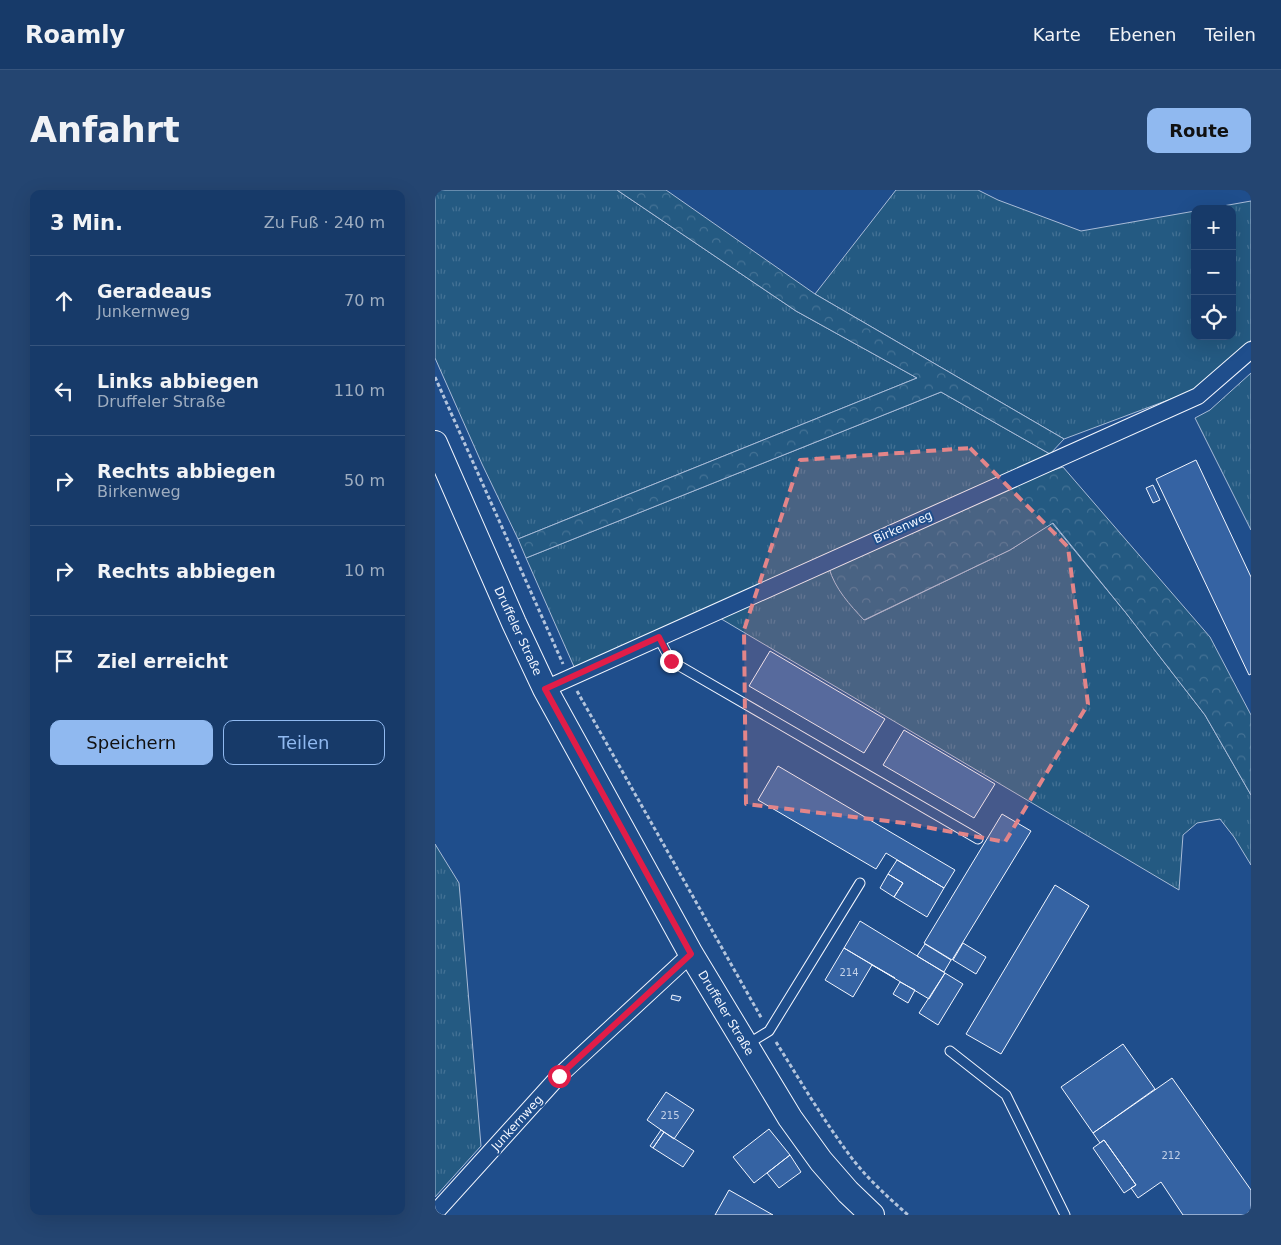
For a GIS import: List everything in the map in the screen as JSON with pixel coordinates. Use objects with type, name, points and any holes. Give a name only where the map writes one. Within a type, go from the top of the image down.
[{"type":"street","name":"Birkenweg","points":[[545,689],[1198,396],[1251,350]]},
{"type":"street","name":"Druffeler Straße","points":[[435,443],[514,624],[545,689],[691,954],[790,1118],[821,1161],[872,1215]]},
{"type":"street","name":"Junkernweg","points":[[435,1214],[559,1076],[691,954]]},
{"type":"lane","points":[[659,637],[671,661],[979,839]]},
{"type":"lane","points":[[745,1045],[769,1031],[859,883]]},
{"type":"lane","points":[[949,1051],[1006,1095],[1065,1215]]},
{"type":"path","points":[[716,938],[769,1031],[823,1118],[855,1162],[886,1196],[908,1215]]},
{"type":"highlighted area","points":[[970,448],[1068,547],[1088,704],[1005,842],[904,823],[746,804],[744,630],[800,460]]},
{"type":"green space","points":[[435,190],[617,190],[796,311],[917,378],[518,539],[435,358]]},
{"type":"green space","points":[[617,190],[666,190],[815,294],[1064,439],[1050,454],[941,392],[526,558],[518,539],[917,378],[796,311]]},
{"type":"green space","points":[[896,190],[978,190],[998,200],[1081,231],[1191,212],[1191,340],[1236,340],[1236,205],[1228,205],[1251,201],[1251,340],[1195,390],[1064,439],[815,294]]},
{"type":"green space","points":[[1251,373],[1251,530],[1195,418],[1210,410]]},
{"type":"green space","points":[[941,392],[1050,454],[575,669],[526,558]]},
{"type":"green space","points":[[1063,467],[1210,637],[1251,715],[1251,795],[1205,715],[1053,523],[1010,550],[864,620],[835,583],[829,568],[1038,475]]},
{"type":"green space","points":[[1052,523],[1126,613],[1205,715],[1251,795],[1251,865],[1234,837],[1220,819],[1197,823],[1183,835],[1179,890],[718,617],[829,568],[865,620],[1010,550]]},
{"type":"green space","points":[[435,844],[459,883],[481,1146],[435,1197]]},
{"type":"building","points":[[1196,460],[1251,577],[1251,674],[1249,675],[1156,479]]},
{"type":"building","points":[[1153,485],[1160,500],[1153,503],[1146,488]]},
{"type":"building","points":[[770,651],[885,719],[864,753],[749,686]]},
{"type":"building","points":[[904,730],[995,784],[974,818],[883,765]]},
{"type":"building","points":[[778,766],[955,870],[944,888],[886,853],[876,869],[758,800]]},
{"type":"building","points":[[1002,814],[1031,831],[952,960],[924,943]]},
{"type":"building","points":[[897,860],[944,888],[927,917],[894,897],[903,883],[888,874]]},
{"type":"building","points":[[888,874],[903,883],[894,897],[880,888]]},
{"type":"building","points":[[1055,885],[1089,906],[1001,1054],[966,1034]]},
{"type":"building","points":[[860,921],[945,973],[929,999],[844,948]]},
{"type":"building","points":[[963,943],[986,957],[976,974],[953,960]]},
{"type":"building","points":[[925,944],[951,960],[944,972],[917,956]]},
{"type":"building","points":[[844,948],[895,978],[872,965],[853,997],[825,980]]},
{"type":"building","points":[[945,973],[963,984],[938,1025],[919,1013]]},
{"type":"building","points":[[900,982],[915,990],[908,1003],[893,994]]},
{"type":"building","points":[[672,995],[681,997],[679,1001],[671,999]]},
{"type":"building","points":[[1123,1044],[1155,1089],[1093,1133],[1061,1087]]},
{"type":"building","points":[[1172,1078],[1251,1190],[1251,1210],[1245,1215],[1183,1215],[1161,1182],[1138,1198],[1131,1188],[1136,1185],[1104,1140],[1100,1143],[1093,1133]]},
{"type":"building","points":[[666,1092],[694,1110],[674,1139],[647,1120]]},
{"type":"building","points":[[769,1129],[790,1155],[754,1183],[733,1157]]},
{"type":"building","points":[[661,1130],[664,1132],[653,1148],[650,1146]]},
{"type":"building","points":[[664,1132],[694,1151],[683,1167],[653,1148]]},
{"type":"building","points":[[1104,1140],[1136,1185],[1124,1193],[1093,1148]]},
{"type":"building","points":[[790,1155],[801,1172],[779,1188],[767,1173]]},
{"type":"building","points":[[729,1190],[773,1215],[715,1215]]},
{"type":"route","points":[[559,1076],[660,980],[691,954],[545,689],[659,637],[671,661]]}]
